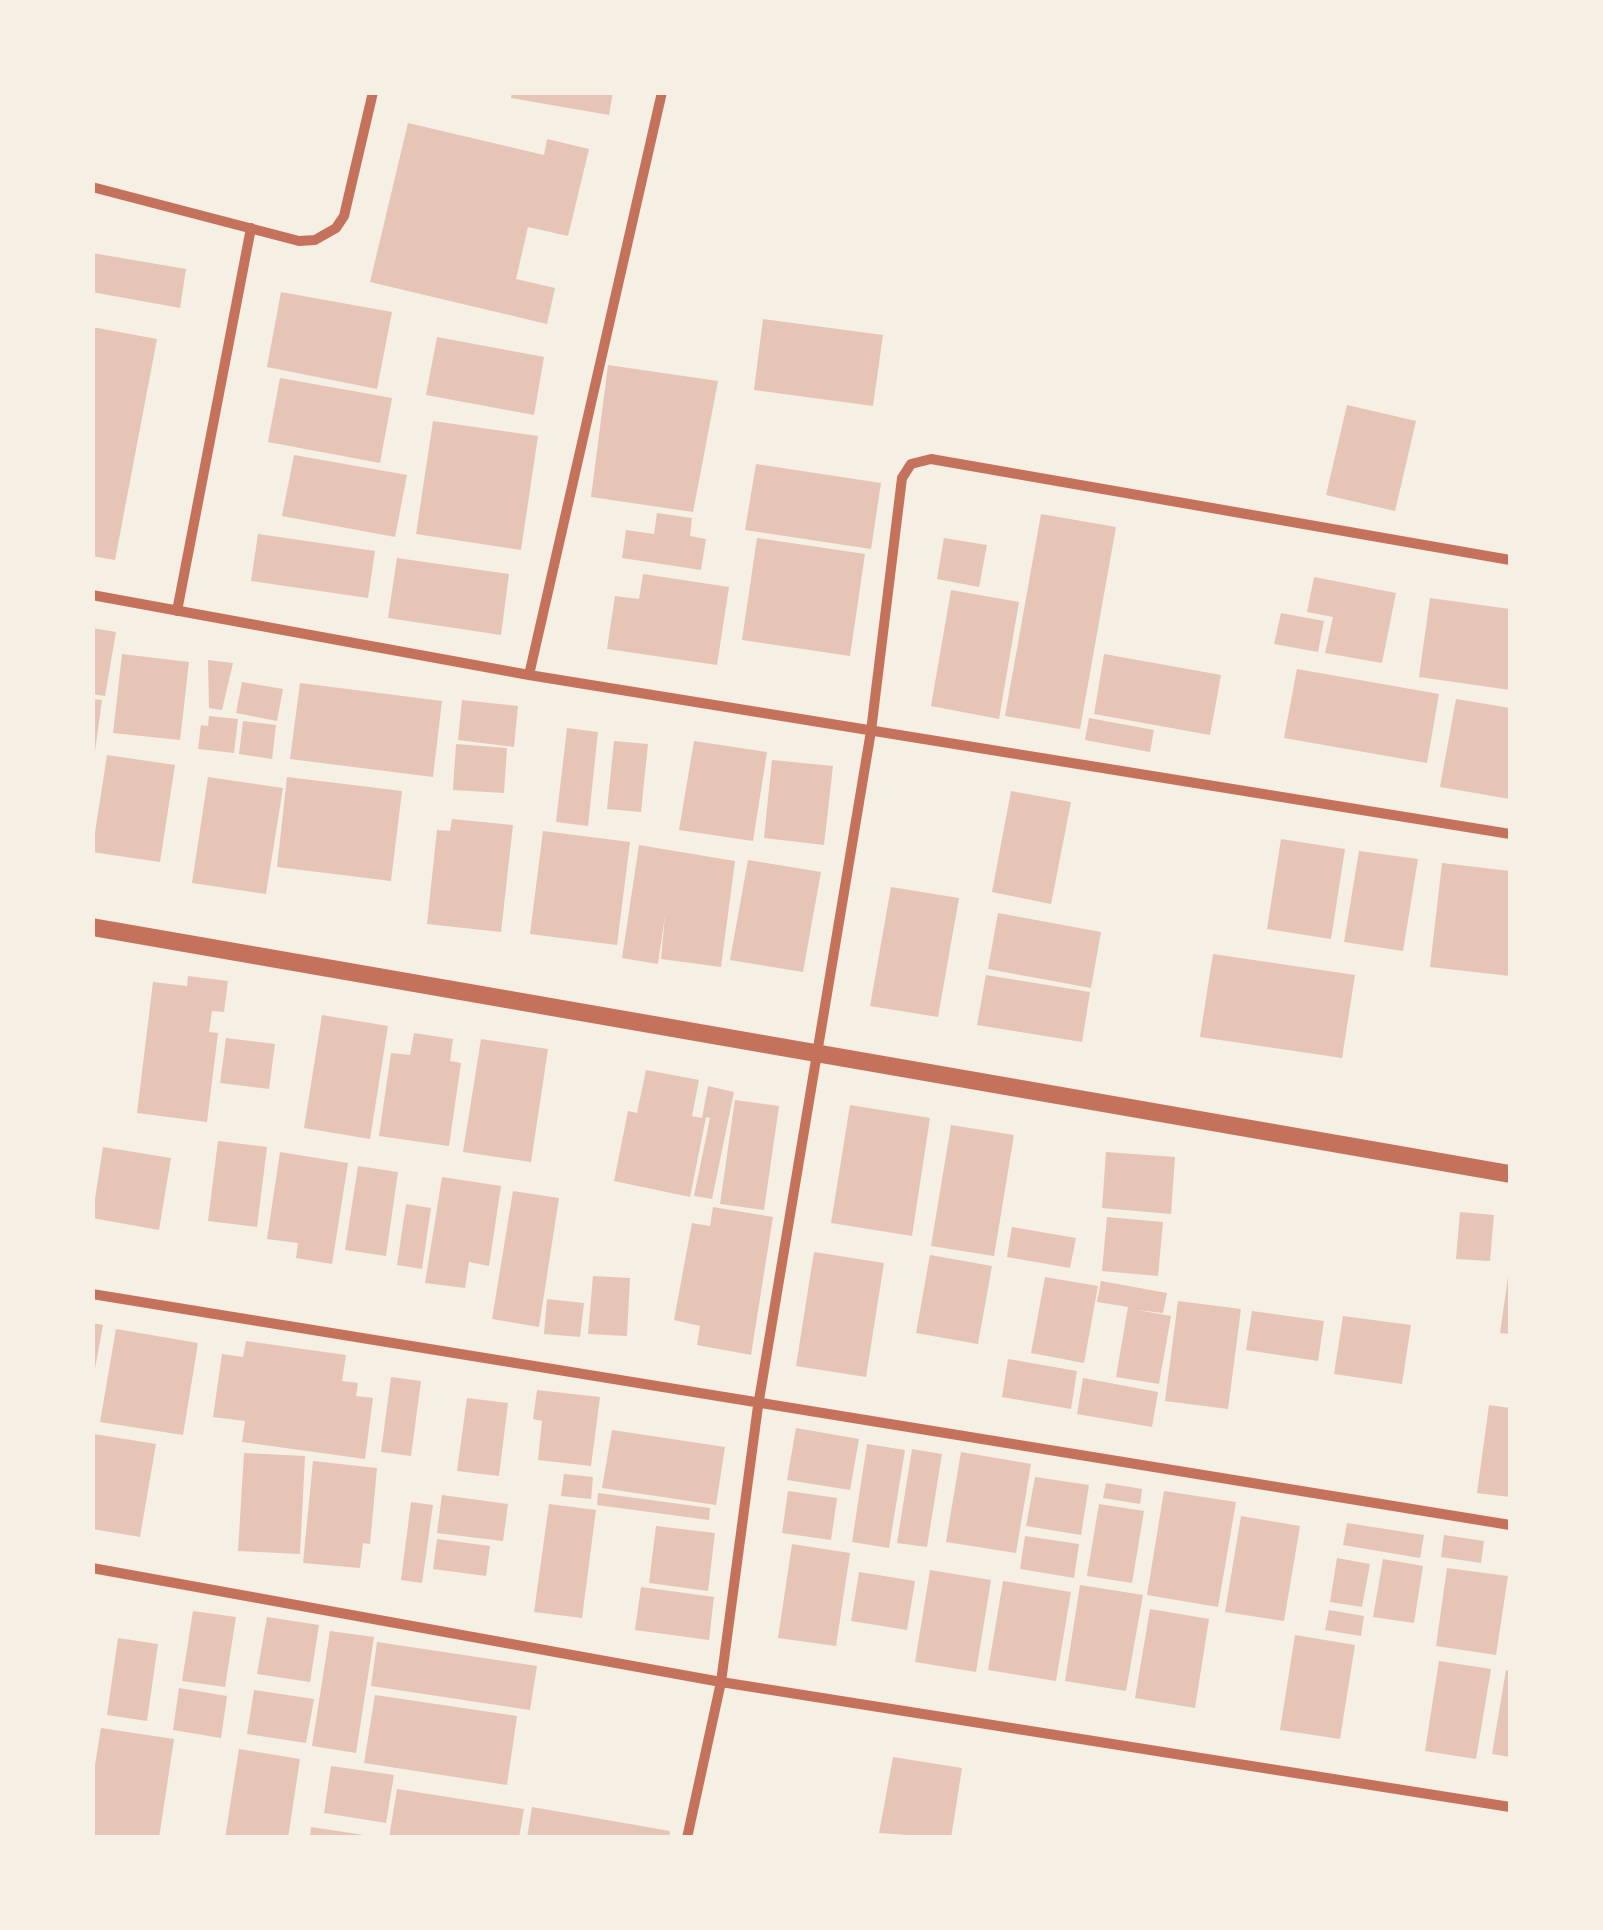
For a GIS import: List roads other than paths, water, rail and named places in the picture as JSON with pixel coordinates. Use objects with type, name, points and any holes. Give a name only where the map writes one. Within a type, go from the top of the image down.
[{"type":"street","points":[[92,188],[299,240],[315,240],[336,228],[344,216],[372,92]]},
{"type":"street","points":[[529,675],[662,92]]},
{"type":"street","points":[[177,611],[251,228]]},
{"type":"street","points":[[688,1838],[722,1682],[758,1406],[813,1054],[871,730],[902,478],[911,464],[931,459],[1510,560]]},
{"type":"street","points":[[92,594],[529,675],[1510,834]]},
{"type":"street","points":[[92,927],[1510,1174]]},
{"type":"street","points":[[92,1294],[758,1406],[1510,1525]]},
{"type":"street","points":[[92,1568],[722,1682],[1510,1807]]}]
